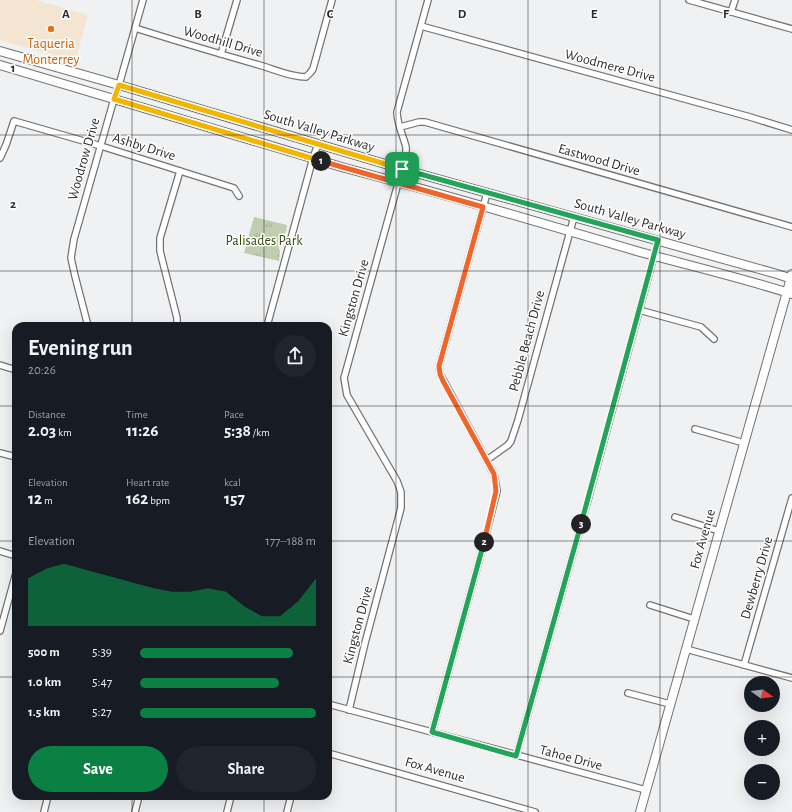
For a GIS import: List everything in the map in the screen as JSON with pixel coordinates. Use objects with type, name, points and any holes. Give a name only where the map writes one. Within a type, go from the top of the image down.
[{"type":"main road","name":"South Valley Parkway","points":[[0,51],[402,169],[792,277]]},
{"type":"main road","name":"South Valley Parkway","points":[[0,65],[345,168],[789,293]]},
{"type":"main road","name":"Fox Avenue","points":[[640,812],[744,443],[789,293],[792,277]]},
{"type":"street","name":"Woodrow Drive","points":[[87,322],[74,276],[71,258],[74,239],[143,0]]},
{"type":"street","points":[[221,54],[237,0]]},
{"type":"street","name":"Woodhill Drive","points":[[135,28],[268,67],[296,77],[306,77],[313,69],[332,0]]},
{"type":"street","name":"Kingston Drive","points":[[349,710],[365,643],[401,508],[401,492],[397,481],[347,395],[344,378],[402,169],[406,148],[397,120],[397,112],[428,0]]},
{"type":"street","points":[[689,0],[792,29]]},
{"type":"street","points":[[731,12],[735,0]]},
{"type":"street","name":"Woodmere Drive","points":[[421,26],[792,130]]},
{"type":"street","name":"Ashby Drive","points":[[0,158],[14,121],[234,188],[239,196]]},
{"type":"street","name":"Eastwood Drive","points":[[400,127],[425,122],[792,227]]},
{"type":"street","points":[[268,322],[318,144]]},
{"type":"street","points":[[177,322],[162,263],[160,238],[180,171]]},
{"type":"street","points":[[432,732],[483,546],[496,491],[494,474],[443,381],[439,366],[487,193]]},
{"type":"street","name":"Pebble Beach Drive","points":[[487,460],[508,445],[511,441],[574,217]]},
{"type":"street","points":[[516,756],[658,240]]},
{"type":"street","points":[[639,310],[701,326],[714,339]]},
{"type":"street","points":[[0,365],[12,369]]},
{"type":"street","points":[[695,429],[744,443]]},
{"type":"street","points":[[0,453],[12,455]]},
{"type":"street","name":"Dewberry Drive","points":[[744,665],[792,498]]},
{"type":"street","points":[[675,517],[719,531]]},
{"type":"street","points":[[0,551],[12,555]]},
{"type":"street","points":[[0,631],[12,588]]},
{"type":"street","points":[[650,605],[694,618]]},
{"type":"street","points":[[686,649],[792,678]]},
{"type":"street","points":[[628,692],[670,704]]},
{"type":"street","name":"Tahoe Drive","points":[[332,705],[646,790]]},
{"type":"street","name":"Fox Avenue","points":[[332,754],[534,812]]},
{"type":"street","points":[[44,812],[47,800]]},
{"type":"street","points":[[135,812],[138,800]]},
{"type":"street","points":[[227,812],[230,800]]},
{"type":"street","points":[[287,812],[290,800]]},
{"type":"shaded area","points":[[0,0],[36,0],[88,15],[75,62],[0,40]]},
{"type":"green space","name":"Palisades Park","points":[[254,217],[287,225],[286,232],[281,237],[278,245],[280,251],[279,261],[244,253]]},
{"type":"place","name":"Taqueria Monterrey","points":[[51,29]]},
{"type":"route","points":[[119,85],[402,169],[658,240],[589,496],[516,756],[432,732],[483,546],[496,491],[494,474],[443,381],[439,366],[483,207],[345,168],[114,99],[119,85]]}]
